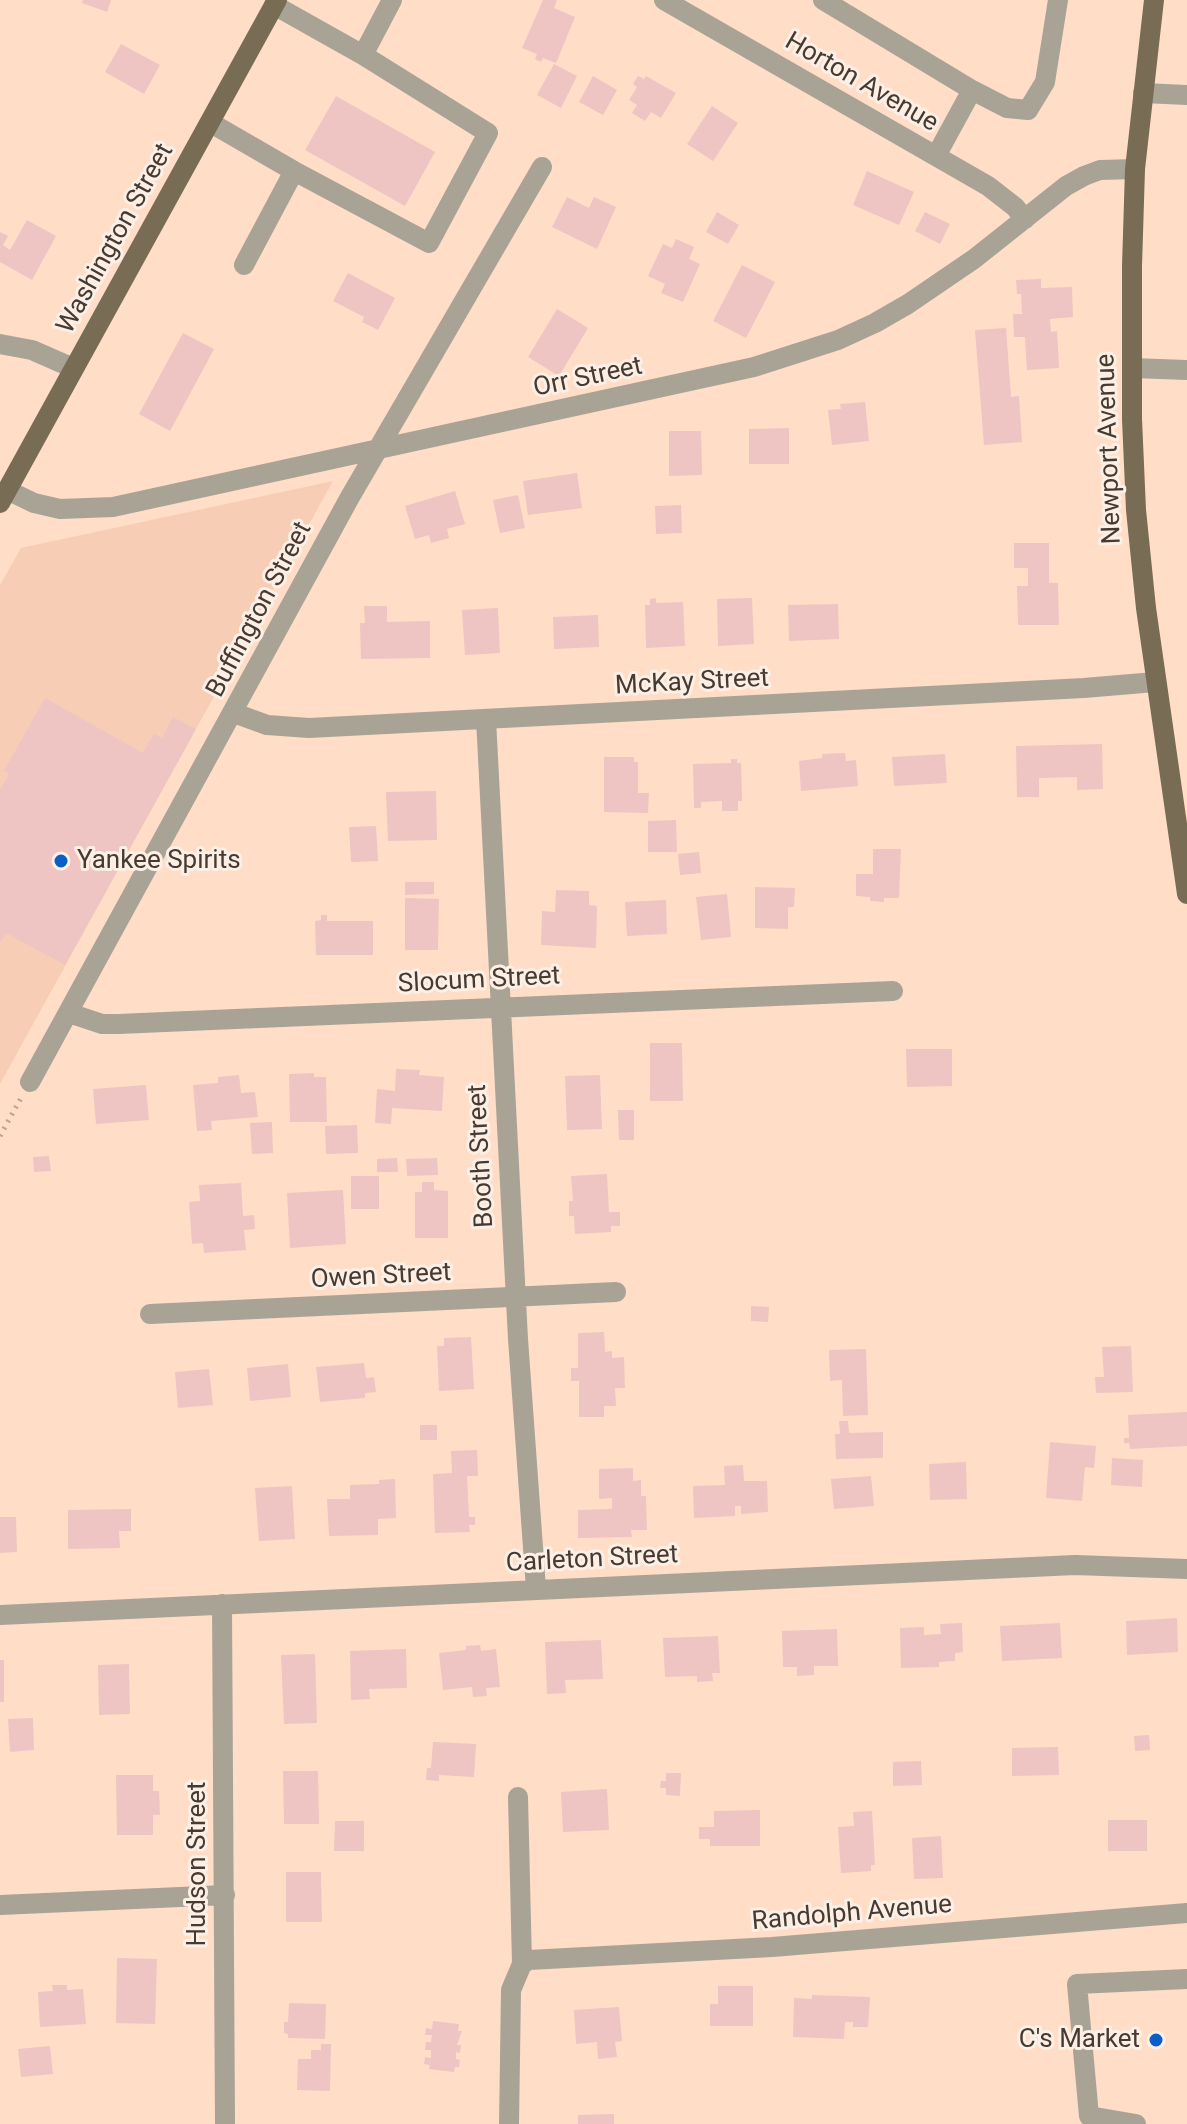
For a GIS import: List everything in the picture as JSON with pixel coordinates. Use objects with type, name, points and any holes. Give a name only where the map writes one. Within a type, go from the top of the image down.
[{"type":"main road","name":"Newport Avenue","points":[[1154,0],[1135,169],[1132,368],[1136,510],[1155,682],[1187,894]]},
{"type":"main road","name":"Washington Street","points":[[3,497],[275,3]]},
{"type":"street","points":[[363,55],[392,0]]},
{"type":"street","name":"Horton Avenue","points":[[664,0],[995,191],[1025,219]]},
{"type":"street","points":[[823,0],[972,90],[1007,108],[1028,110],[1045,82],[1058,0]]},
{"type":"street","points":[[211,123],[429,243],[488,133],[275,3]]},
{"type":"street","points":[[936,156],[972,90]]},
{"type":"street","points":[[1143,93],[1187,95]]},
{"type":"street","name":"Buffington Street","points":[[30,1082],[377,448],[542,167]]},
{"type":"street","name":"Orr Street","points":[[3,497],[60,509],[113,507],[714,378],[796,355],[875,323],[908,304],[974,259],[1066,186],[1084,176],[1100,170],[1135,169]]},
{"type":"street","points":[[244,265],[294,171]]},
{"type":"street","points":[[0,344],[32,350],[73,368]]},
{"type":"street","points":[[1132,368],[1187,370]]},
{"type":"street","name":"McKay Street","points":[[234,713],[286,729],[1155,682]]},
{"type":"street","name":"Booth Street","points":[[486,719],[516,1297],[536,1589]]},
{"type":"street","name":"Slocum Street","points":[[69,1013],[102,1024],[118,1024],[893,991]]},
{"type":"street","name":"Owen Street","points":[[150,1314],[616,1292]]},
{"type":"street","name":"Carleton Street","points":[[0,1615],[1075,1565],[1187,1569]]},
{"type":"street","name":"Hudson Street","points":[[222,1604],[225,2124]]},
{"type":"street","points":[[509,2124],[511,1990],[522,1964],[518,1797]]},
{"type":"street","points":[[0,1905],[225,1895]]},
{"type":"street","name":"Randolph Avenue","points":[[522,1964],[529,1960],[772,1947],[1187,1913]]},
{"type":"street","points":[[1136,2124],[1089,2116],[1077,1984],[1187,1979]]},
{"type":"path","points":[[0,1136],[30,1082]]},
{"type":"shaded area","points":[[333,481],[0,1084],[0,585],[21,548]]},
{"type":"building","points":[[83,0],[111,0],[107,12],[82,3]]},
{"type":"building","points":[[543,0],[557,0],[554,8],[575,17],[556,63],[543,58],[541,62],[535,59],[537,54],[522,48]]},
{"type":"building","points":[[121,44],[160,65],[144,94],[105,72]]},
{"type":"building","points":[[554,64],[577,76],[561,108],[537,95]]},
{"type":"building","points":[[593,76],[617,90],[603,115],[579,102]]},
{"type":"building","points":[[638,76],[644,79],[646,76],[676,93],[661,118],[651,112],[645,121],[632,113],[637,105],[629,100],[637,87],[633,84]]},
{"type":"building","points":[[336,96],[435,152],[405,206],[305,150]]},
{"type":"building","points":[[712,106],[738,123],[713,161],[687,144]]},
{"type":"building","points":[[867,171],[914,192],[899,225],[853,205]]},
{"type":"building","points":[[567,197],[589,208],[594,197],[616,207],[597,249],[552,227]]},
{"type":"building","points":[[717,212],[739,225],[728,244],[706,232]]},
{"type":"building","points":[[925,212],[950,224],[940,244],[915,231]]},
{"type":"building","points":[[27,220],[56,236],[32,280],[0,262],[0,232],[8,236],[3,245],[10,250]]},
{"type":"building","points":[[676,239],[694,247],[689,259],[700,264],[683,302],[661,293],[665,284],[648,276],[663,244],[672,248]]},
{"type":"building","points":[[742,265],[775,282],[746,338],[713,321]]},
{"type":"building","points":[[348,273],[395,298],[378,330],[362,322],[364,317],[333,301]]},
{"type":"building","points":[[1041,279],[1041,288],[1072,287],[1073,317],[1050,319],[1051,332],[1057,331],[1059,368],[1027,370],[1025,337],[1014,337],[1013,314],[1022,314],[1021,294],[1017,294],[1016,280]]},
{"type":"building","points":[[557,309],[588,328],[559,376],[528,357]]},
{"type":"building","points":[[1006,328],[1011,397],[1019,396],[1022,442],[984,445],[975,330]]},
{"type":"building","points":[[183,333],[214,349],[170,431],[139,414]]},
{"type":"building","points":[[865,402],[869,441],[832,445],[828,410],[841,409],[840,404]]},
{"type":"building","points":[[789,428],[789,464],[749,464],[749,429]]},
{"type":"building","points":[[669,431],[701,431],[702,475],[669,476]]},
{"type":"building","points":[[577,473],[582,508],[528,515],[523,481]]},
{"type":"building","points":[[455,491],[465,524],[447,529],[449,538],[431,543],[429,535],[415,539],[405,506]]},
{"type":"building","points":[[518,495],[525,528],[500,533],[493,500]]},
{"type":"building","points":[[681,505],[682,533],[656,534],[655,506]]},
{"type":"building","points":[[1014,543],[1049,543],[1049,583],[1058,583],[1059,625],[1018,625],[1017,586],[1028,586],[1028,568],[1014,568]]},
{"type":"building","points":[[656,598],[656,603],[683,602],[685,646],[646,648],[645,605],[650,605],[650,599]]},
{"type":"building","points":[[752,598],[754,644],[718,646],[717,599]]},
{"type":"building","points":[[838,604],[839,639],[789,641],[788,605]]},
{"type":"building","points":[[364,606],[387,606],[387,622],[430,621],[430,658],[361,659],[360,623],[365,623]]},
{"type":"building","points":[[498,608],[500,653],[465,655],[462,610]]},
{"type":"building","points":[[598,615],[599,647],[554,649],[553,617]]},
{"type":"building","name":"Yankee Spirits","points":[[45,698],[143,753],[154,734],[162,738],[173,717],[196,729],[65,965],[6,933],[0,943],[0,790],[9,774],[4,771]]},
{"type":"building","points":[[1102,744],[1103,789],[1077,790],[1077,777],[1039,778],[1039,797],[1017,797],[1016,746]]},
{"type":"building","points":[[845,753],[846,761],[856,760],[858,786],[801,791],[799,761],[822,758],[822,754]]},
{"type":"building","points":[[945,754],[947,783],[894,786],[892,757]]},
{"type":"building","points":[[604,757],[634,757],[634,762],[638,762],[638,793],[649,793],[648,813],[604,812]]},
{"type":"building","points":[[731,759],[741,763],[742,801],[738,801],[738,811],[722,811],[722,801],[701,802],[701,808],[694,808],[693,764],[731,763]]},
{"type":"building","points":[[436,791],[437,840],[388,841],[386,792]]},
{"type":"building","points":[[676,820],[677,852],[648,852],[648,821]]},
{"type":"building","points":[[376,826],[378,861],[351,862],[349,827]]},
{"type":"building","points":[[873,849],[901,849],[899,898],[884,898],[884,902],[856,896],[856,874],[873,874]]},
{"type":"building","points":[[699,852],[701,873],[680,875],[678,854]]},
{"type":"building","points":[[405,882],[434,882],[434,894],[405,895]]},
{"type":"building","points":[[755,887],[795,888],[794,907],[788,907],[788,929],[755,928]]},
{"type":"building","points":[[556,890],[589,891],[589,905],[597,906],[596,948],[541,945],[542,911],[555,912]]},
{"type":"building","points":[[727,894],[731,937],[701,940],[696,897]]},
{"type":"building","points":[[405,898],[439,899],[438,950],[405,950]]},
{"type":"building","points":[[666,900],[667,934],[627,936],[625,902]]},
{"type":"building","points":[[321,915],[327,915],[327,921],[373,921],[373,955],[316,955],[315,921],[321,920]]},
{"type":"building","points":[[650,1043],[682,1043],[683,1101],[650,1101]]},
{"type":"building","points":[[906,1049],[952,1049],[952,1086],[907,1087]]},
{"type":"building","points":[[396,1069],[420,1070],[419,1075],[444,1077],[442,1111],[392,1108],[391,1124],[375,1123],[377,1089],[395,1091]]},
{"type":"building","points":[[314,1073],[314,1077],[326,1077],[327,1122],[290,1122],[289,1074]]},
{"type":"building","points":[[239,1075],[241,1093],[255,1092],[258,1117],[211,1121],[212,1130],[197,1131],[193,1085],[218,1083],[218,1077]]},
{"type":"building","points":[[600,1075],[602,1129],[567,1130],[565,1076]]},
{"type":"building","points":[[146,1085],[149,1120],[96,1124],[93,1089]]},
{"type":"building","points":[[618,1110],[634,1110],[634,1140],[619,1140]]},
{"type":"building","points":[[272,1122],[273,1153],[252,1154],[250,1123]]},
{"type":"building","points":[[357,1125],[358,1153],[326,1154],[325,1126]]},
{"type":"building","points":[[49,1156],[51,1171],[34,1172],[33,1157]]},
{"type":"building","points":[[397,1158],[398,1172],[377,1172],[377,1159]]},
{"type":"building","points":[[437,1158],[438,1175],[407,1176],[406,1159]]},
{"type":"building","points":[[607,1174],[609,1212],[620,1212],[620,1226],[611,1226],[611,1232],[575,1234],[574,1216],[569,1216],[569,1201],[573,1201],[571,1176]]},
{"type":"building","points":[[351,1176],[379,1176],[379,1209],[351,1209]]},
{"type":"building","points":[[422,1182],[434,1182],[434,1190],[448,1191],[448,1238],[415,1238],[415,1192],[422,1192]]},
{"type":"building","points":[[241,1183],[243,1216],[254,1215],[255,1229],[244,1230],[246,1250],[204,1253],[203,1243],[192,1244],[189,1202],[200,1201],[199,1185]]},
{"type":"building","points":[[343,1190],[346,1244],[290,1248],[287,1193]]},
{"type":"building","points":[[751,1306],[769,1307],[768,1322],[751,1321]]},
{"type":"building","points":[[604,1332],[605,1352],[612,1351],[612,1358],[624,1357],[625,1388],[615,1388],[616,1406],[604,1406],[604,1417],[579,1417],[579,1381],[571,1381],[571,1368],[578,1368],[578,1333]]},
{"type":"building","points":[[471,1337],[474,1389],[439,1391],[437,1346],[444,1346],[444,1338]]},
{"type":"building","points":[[1131,1346],[1133,1392],[1096,1393],[1095,1377],[1104,1377],[1102,1347]]},
{"type":"building","points":[[866,1349],[868,1415],[843,1416],[842,1380],[830,1381],[829,1350]]},
{"type":"building","points":[[364,1363],[366,1378],[374,1377],[376,1392],[365,1393],[365,1398],[320,1402],[316,1367]]},
{"type":"building","points":[[288,1364],[291,1397],[250,1401],[247,1368]]},
{"type":"building","points":[[209,1369],[213,1405],[178,1408],[175,1372]]},
{"type":"building","points":[[1187,1412],[1187,1446],[1130,1449],[1129,1443],[1124,1443],[1124,1438],[1129,1438],[1128,1415]]},
{"type":"building","points":[[839,1421],[848,1421],[849,1433],[883,1432],[883,1458],[836,1459],[835,1434],[840,1434]]},
{"type":"building","points":[[420,1425],[437,1425],[437,1440],[420,1440]]},
{"type":"building","points":[[1050,1442],[1096,1446],[1094,1468],[1085,1467],[1082,1501],[1046,1498]]},
{"type":"building","points":[[477,1450],[478,1476],[467,1476],[469,1517],[475,1517],[475,1525],[469,1525],[470,1532],[435,1533],[433,1474],[452,1473],[451,1451]]},
{"type":"building","points":[[1112,1458],[1143,1460],[1142,1487],[1111,1485]]},
{"type":"building","points":[[966,1462],[967,1499],[930,1500],[929,1464]]},
{"type":"building","points":[[743,1465],[744,1481],[767,1481],[768,1512],[741,1514],[741,1506],[735,1506],[735,1516],[694,1518],[693,1486],[725,1485],[724,1466]]},
{"type":"building","points":[[633,1468],[633,1481],[641,1480],[641,1496],[646,1496],[647,1530],[631,1530],[632,1537],[578,1538],[578,1510],[612,1509],[612,1498],[599,1499],[599,1469]]},
{"type":"building","points":[[871,1476],[874,1506],[834,1509],[831,1479]]},
{"type":"building","points":[[395,1479],[396,1518],[378,1519],[378,1535],[329,1536],[327,1499],[350,1499],[350,1485],[379,1484],[379,1480]]},
{"type":"building","points":[[292,1486],[295,1539],[259,1541],[255,1488]]},
{"type":"building","points":[[131,1509],[131,1531],[119,1531],[120,1548],[68,1549],[68,1510]]},
{"type":"building","points":[[0,1517],[16,1517],[17,1552],[0,1553]]},
{"type":"building","points":[[1177,1618],[1178,1652],[1127,1655],[1126,1621]]},
{"type":"building","points":[[962,1623],[963,1652],[955,1653],[955,1661],[939,1662],[939,1667],[901,1668],[900,1628],[924,1627],[924,1635],[941,1634],[940,1624]]},
{"type":"building","points":[[1060,1623],[1062,1658],[1002,1661],[1000,1626]]},
{"type":"building","points":[[837,1629],[838,1666],[814,1666],[814,1675],[797,1676],[797,1667],[783,1667],[782,1631]]},
{"type":"building","points":[[718,1636],[720,1673],[712,1673],[713,1681],[697,1682],[697,1676],[665,1677],[663,1638]]},
{"type":"building","points":[[601,1640],[603,1679],[565,1680],[566,1693],[547,1694],[545,1642]]},
{"type":"building","points":[[480,1645],[481,1651],[496,1649],[500,1687],[486,1688],[487,1696],[473,1697],[472,1687],[443,1690],[439,1653]]},
{"type":"building","points":[[406,1649],[407,1688],[369,1689],[370,1699],[351,1700],[350,1651]]},
{"type":"building","points":[[315,1654],[317,1723],[284,1724],[281,1655]]},
{"type":"building","points":[[0,1660],[4,1660],[4,1702],[0,1702]]},
{"type":"building","points":[[129,1664],[130,1714],[99,1715],[98,1665]]},
{"type":"building","points":[[33,1718],[34,1750],[10,1752],[8,1719]]},
{"type":"building","points":[[1149,1735],[1150,1750],[1135,1751],[1134,1736]]},
{"type":"building","points":[[433,1742],[476,1744],[474,1777],[439,1775],[439,1781],[426,1780],[427,1768],[431,1768]]},
{"type":"building","points":[[1058,1747],[1059,1775],[1012,1776],[1012,1748]]},
{"type":"building","points":[[921,1761],[922,1785],[893,1786],[893,1762]]},
{"type":"building","points":[[283,1771],[318,1771],[319,1824],[284,1824]]},
{"type":"building","points":[[666,1773],[681,1773],[680,1796],[666,1795],[666,1788],[660,1788],[661,1781],[666,1781]]},
{"type":"building","points":[[116,1775],[153,1775],[153,1791],[159,1791],[160,1815],[153,1815],[153,1835],[117,1835]]},
{"type":"building","points":[[607,1789],[609,1830],[563,1832],[561,1792]]},
{"type":"building","points":[[760,1810],[760,1846],[710,1846],[710,1839],[699,1839],[699,1827],[714,1827],[714,1811]]},
{"type":"building","points":[[872,1811],[875,1865],[871,1865],[871,1871],[841,1873],[838,1827],[854,1826],[853,1812]]},
{"type":"building","points":[[1108,1820],[1147,1820],[1147,1851],[1108,1851]]},
{"type":"building","points":[[335,1821],[364,1821],[364,1851],[334,1851]]},
{"type":"building","points":[[941,1836],[943,1878],[914,1879],[912,1838]]},
{"type":"building","points":[[286,1872],[321,1872],[322,1922],[286,1922]]},
{"type":"building","points":[[117,1958],[157,1959],[155,2024],[116,2023]]},
{"type":"building","points":[[52,1985],[67,1985],[67,1990],[83,1989],[86,2024],[40,2027],[38,1992],[53,1991]]},
{"type":"building","points":[[718,1986],[753,1986],[753,2026],[710,2026],[710,2004],[718,2004]]},
{"type":"building","points":[[812,1995],[870,1997],[868,2027],[853,2027],[853,2022],[845,2022],[844,2039],[793,2037],[794,1998],[812,1999]]},
{"type":"building","points":[[289,2003],[326,2004],[325,2039],[288,2038],[288,2034],[284,2033],[284,2022],[288,2022]]},
{"type":"building","points":[[619,2007],[622,2041],[615,2042],[617,2057],[598,2059],[597,2042],[576,2044],[574,2010]]},
{"type":"building","points":[[433,2021],[459,2024],[458,2031],[462,2031],[457,2045],[461,2045],[460,2053],[456,2052],[459,2067],[455,2067],[454,2072],[429,2069],[430,2065],[424,2064],[425,2057],[431,2058],[431,2050],[425,2050],[426,2042],[431,2042],[432,2035],[425,2035],[426,2028],[432,2029]]},
{"type":"building","points":[[321,2044],[331,2044],[330,2091],[297,2090],[298,2059],[311,2059],[311,2050],[321,2050]]},
{"type":"building","points":[[50,2046],[53,2074],[21,2077],[18,2049]]},
{"type":"building","points":[[614,2114],[614,2124],[578,2124],[578,2115]]},
{"type":"place","name":"Yankee Spirits","points":[[61,861]]},
{"type":"place","name":"C's Market","points":[[1156,2040]]}]
